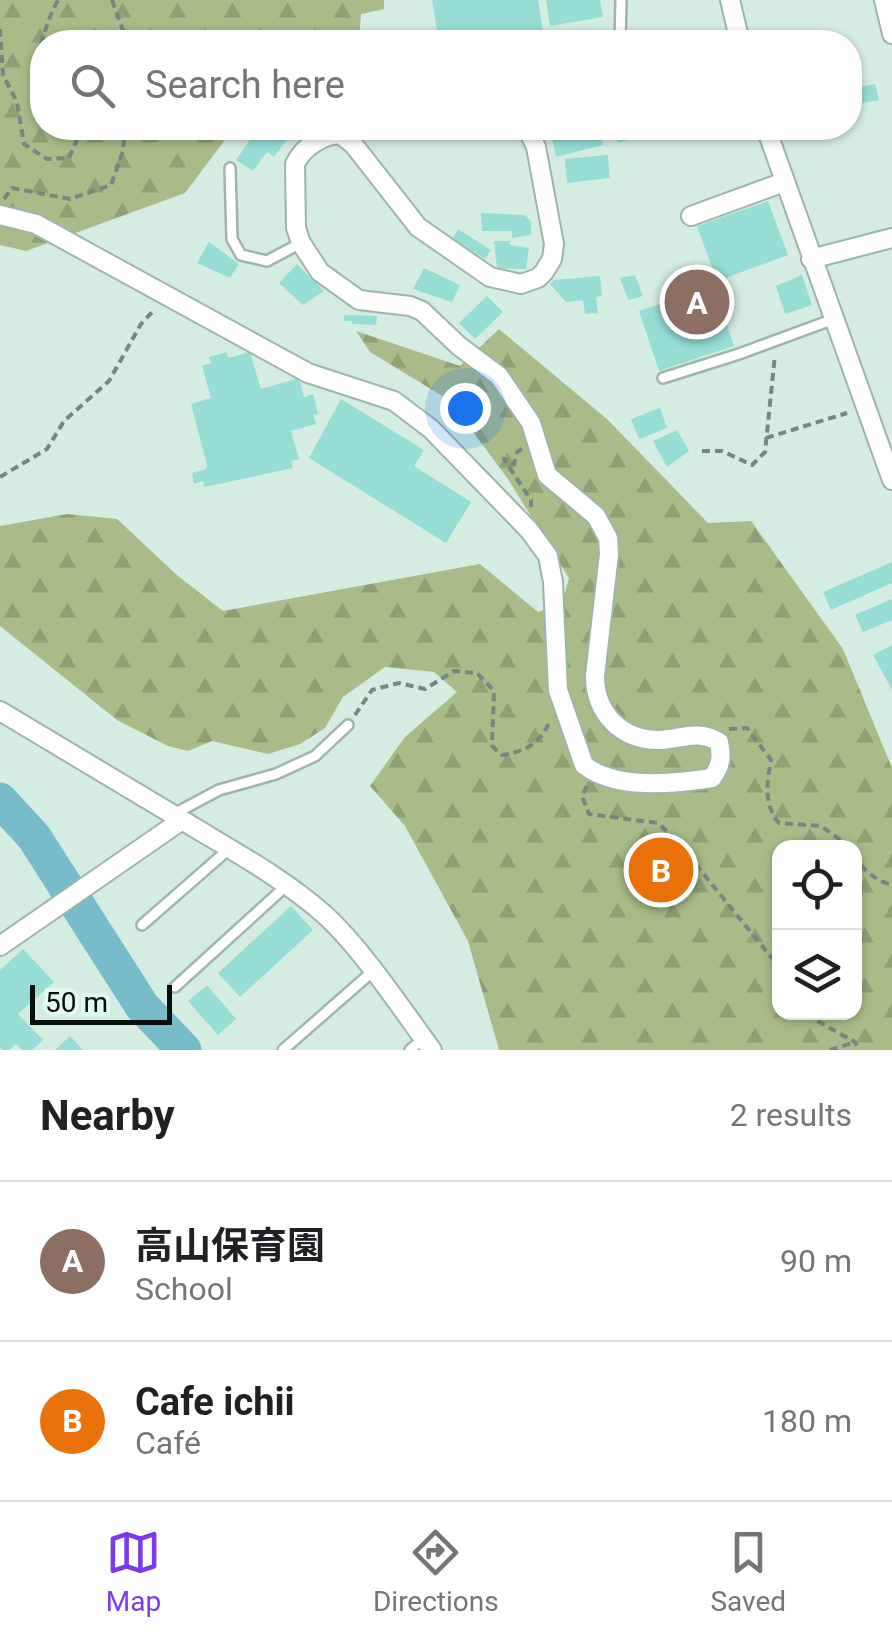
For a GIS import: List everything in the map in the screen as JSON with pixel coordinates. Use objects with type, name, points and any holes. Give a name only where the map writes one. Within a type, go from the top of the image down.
[{"type":"street","points":[[730,0],[737,30]]},
{"type":"street","points":[[887,2],[892,34]]},
{"type":"street","points":[[0,216],[36,224],[308,373],[377,393],[408,410],[541,543],[552,567],[558,690],[584,764],[594,772],[638,782],[712,778],[720,768],[721,754],[719,742],[708,735],[659,740],[630,735],[603,711],[595,690],[595,676],[608,538],[596,516],[547,475],[525,413],[509,388],[422,310],[370,303],[346,293],[320,272],[300,243],[294,214],[295,164],[320,140]]},
{"type":"street","points":[[348,140],[405,214],[432,238],[501,282],[521,284],[538,278],[549,266],[554,244],[533,140]]},
{"type":"street","points":[[770,140],[892,480]]},
{"type":"street","points":[[691,216],[784,182]]},
{"type":"street","points":[[812,259],[892,238]]},
{"type":"street","points":[[0,711],[288,884],[348,939],[422,1046]]},
{"type":"street","points":[[0,946],[178,817]]},
{"type":"lane","points":[[620,0],[620,30]]},
{"type":"lane","points":[[230,168],[232,239],[241,255],[267,260],[300,243]]},
{"type":"lane","points":[[663,378],[834,319]]},
{"type":"lane","points":[[178,817],[219,790],[276,774],[314,756],[348,726]]},
{"type":"lane","points":[[142,925],[230,849]]},
{"type":"lane","points":[[175,986],[288,884]]},
{"type":"lane","points":[[283,1050],[372,972]]},
{"type":"path","points":[[43,30],[58,0]]},
{"type":"path","points":[[112,0],[123,30]]},
{"type":"path","points":[[0,28],[4,75],[17,102],[24,144],[47,159],[69,158],[77,140]]},
{"type":"path","points":[[0,203],[12,188],[70,199],[111,185],[124,140]]},
{"type":"path","points":[[0,477],[48,449],[64,421],[109,380],[141,324],[168,294]]},
{"type":"path","points":[[702,451],[722,452],[752,465],[765,452],[776,340]]},
{"type":"path","points":[[766,438],[866,407]]},
{"type":"path","points":[[530,530],[532,500],[504,459],[514,464],[517,452],[535,443]]},
{"type":"path","points":[[348,726],[372,690],[398,683],[425,689],[454,671],[477,673],[494,692],[492,746],[502,755],[519,753],[545,736],[558,690]]},
{"type":"path","points":[[708,735],[747,728],[771,760],[766,786],[769,812],[779,823],[821,826],[841,840]]},
{"type":"path","points":[[594,772],[582,796],[589,814],[658,824],[675,839],[772,958]]},
{"type":"path","points":[[862,866],[882,883],[892,885]]},
{"type":"path","points":[[816,1020],[855,1042],[859,1050]]},
{"type":"path","points":[[830,1050],[855,1042]]},
{"type":"path","points":[[851,1050],[855,1042]]},
{"type":"green space","points":[[0,0],[384,0],[384,9],[361,14],[360,30],[30,30],[30,140],[225,140],[185,193],[26,251],[0,245]]},
{"type":"green space","points":[[499,329],[608,420],[708,523],[751,521],[843,649],[892,768],[892,1050],[499,1050],[468,941],[405,826],[370,786],[405,737],[457,692],[434,672],[385,667],[343,697],[325,728],[300,744],[268,754],[212,741],[188,751],[168,746],[117,720],[0,626],[0,526],[67,514],[117,519],[178,576],[223,611],[480,564],[538,612],[562,604],[569,578],[508,479],[449,400],[370,352],[356,331],[460,366]]},
{"type":"building","points":[[432,0],[538,0],[543,30],[437,30]]},
{"type":"building","points":[[546,0],[600,0],[603,17],[550,26]]},
{"type":"building","points":[[875,84],[879,100],[862,103],[862,87]]},
{"type":"building","points":[[250,140],[287,140],[274,157],[267,152],[253,171],[236,160]]},
{"type":"building","points":[[553,140],[602,140],[603,145],[556,157]]},
{"type":"building","points":[[608,155],[610,178],[567,183],[565,159]]},
{"type":"building","points":[[768,201],[788,255],[717,281],[697,226]]},
{"type":"building","points":[[481,213],[525,215],[531,221],[531,235],[512,238],[512,231],[482,231]]},
{"type":"building","points":[[458,229],[491,250],[485,259],[453,238]]},
{"type":"building","points":[[494,241],[510,241],[510,245],[529,248],[526,269],[497,268]]},
{"type":"building","points":[[209,242],[239,264],[230,278],[197,263]]},
{"type":"building","points":[[297,264],[324,291],[303,305],[279,283]]},
{"type":"building","points":[[424,268],[460,285],[452,302],[413,289]]},
{"type":"building","points":[[635,275],[643,296],[628,300],[620,278]]},
{"type":"building","points":[[802,275],[812,305],[785,314],[776,286]]},
{"type":"building","points":[[600,276],[602,296],[596,297],[598,313],[585,314],[583,300],[566,302],[550,284],[554,280]]},
{"type":"building","points":[[714,287],[734,346],[659,371],[639,311]]},
{"type":"building","points":[[487,296],[503,312],[475,339],[459,323]]},
{"type":"building","points":[[344,315],[377,316],[376,325],[352,324],[344,321]]},
{"type":"building","points":[[226,352],[228,358],[250,352],[261,389],[299,378],[304,397],[313,394],[318,414],[313,415],[316,424],[291,431],[299,459],[291,461],[293,468],[204,487],[203,481],[194,484],[192,473],[206,469],[207,465],[191,404],[211,398],[202,366],[211,363],[209,357]]},
{"type":"building","points":[[341,399],[424,450],[414,466],[471,502],[446,543],[309,458]]},
{"type":"building","points":[[660,408],[667,428],[639,439],[631,419]]},
{"type":"building","points":[[677,430],[689,451],[667,467],[653,441]]},
{"type":"building","points":[[892,562],[892,583],[831,610],[823,592]]},
{"type":"building","points":[[892,599],[892,620],[863,632],[855,615]]},
{"type":"building","points":[[892,645],[892,690],[873,655]]},
{"type":"building","points":[[659,848],[676,877],[660,886],[643,857]]},
{"type":"building","points":[[291,906],[313,930],[240,997],[218,973]]},
{"type":"building","points":[[23,949],[54,982],[18,1014],[43,1040],[32,1050],[22,1050],[16,1044],[3,1050],[0,970]]},
{"type":"building","points":[[207,985],[236,1019],[218,1035],[188,1001]]},
{"type":"building","points":[[70,1036],[83,1050],[55,1050]]},
{"type":"waterway","points":[[0,800],[34,837],[142,1006],[184,1050]]},
{"type":"place","name":"高山保育園","points":[[697,302]]},
{"type":"place","name":"Cafe ichii","points":[[661,870]]}]
